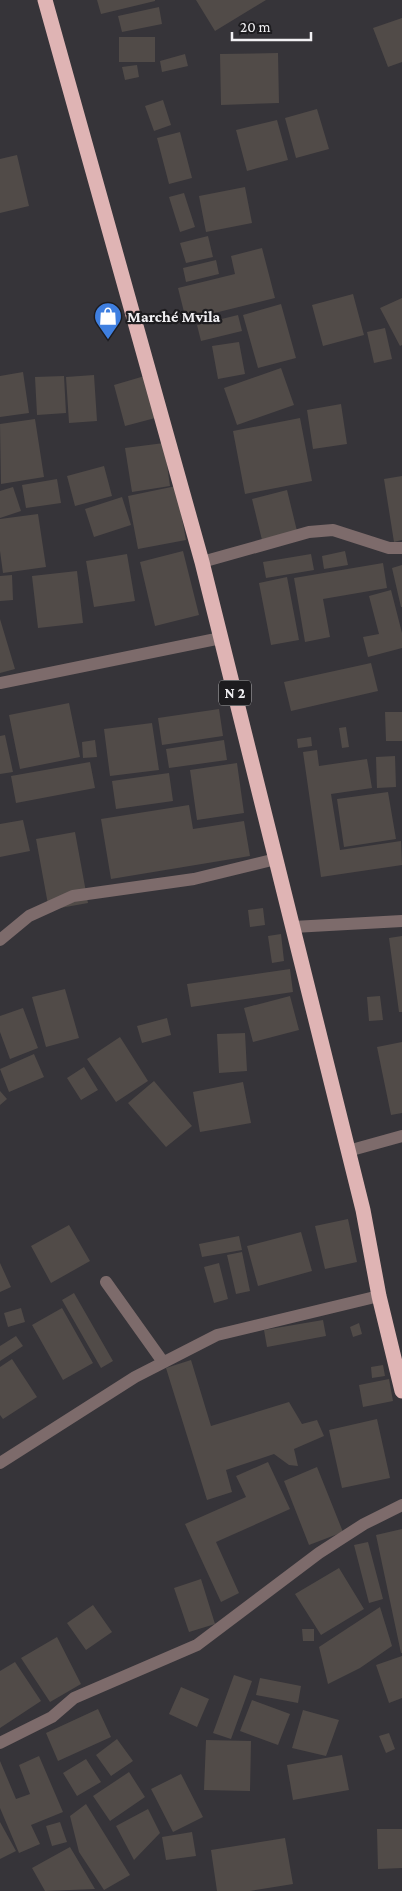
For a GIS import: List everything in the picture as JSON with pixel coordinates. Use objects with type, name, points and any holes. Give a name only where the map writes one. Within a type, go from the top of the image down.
[{"type":"highway","name":"N 2","points":[[45,0],[202,562],[363,1210],[379,1296],[402,1392]]},
{"type":"street","points":[[202,562],[309,532],[334,530],[389,548],[402,548]]},
{"type":"street","points":[[0,683],[221,638]]},
{"type":"street","points":[[0,940],[30,916],[72,896],[194,879],[276,859]]},
{"type":"street","points":[[293,927],[402,921]]},
{"type":"street","points":[[348,1151],[402,1136]]},
{"type":"street","points":[[106,1282],[163,1362]]},
{"type":"street","points":[[0,1463],[163,1362],[217,1335],[379,1296]]},
{"type":"street","points":[[0,1743],[52,1717],[74,1698],[197,1645],[319,1553],[364,1524],[402,1505]]},
{"type":"building","points":[[97,0],[155,0],[155,1],[101,14]]},
{"type":"building","points":[[196,0],[266,0],[215,31]]},
{"type":"building","points":[[159,7],[162,24],[122,32],[118,16]]},
{"type":"building","points":[[402,18],[402,62],[388,67],[373,28]]},
{"type":"building","points":[[119,37],[155,37],[155,62],[119,62]]},
{"type":"building","points":[[278,53],[279,103],[221,105],[220,54]]},
{"type":"building","points":[[185,54],[188,66],[162,72],[160,61]]},
{"type":"building","points":[[137,65],[139,77],[125,80],[122,67]]},
{"type":"building","points":[[163,100],[171,125],[154,131],[145,106]]},
{"type":"building","points":[[317,109],[329,149],[296,158],[285,118]]},
{"type":"building","points":[[277,120],[288,160],[247,171],[236,130]]},
{"type":"building","points":[[180,132],[192,178],[169,184],[157,138]]},
{"type":"building","points":[[17,155],[29,206],[0,213],[0,159]]},
{"type":"building","points":[[245,187],[252,223],[206,232],[199,196]]},
{"type":"building","points":[[184,193],[195,227],[180,232],[169,197]]},
{"type":"building","points":[[208,236],[213,257],[186,263],[180,243]]},
{"type":"building","points":[[262,248],[275,298],[186,320],[178,288],[235,274],[231,256]]},
{"type":"building","points":[[216,260],[219,274],[186,282],[183,268]]},
{"type":"building","points":[[353,294],[364,335],[323,346],[312,305]]},
{"type":"building","points":[[402,298],[402,345],[400,346],[380,308]]},
{"type":"building","points":[[281,304],[296,358],[258,368],[243,315]]},
{"type":"building","points":[[238,315],[242,331],[201,341],[197,325]]},
{"type":"building","points":[[385,328],[392,359],[374,363],[367,332]]},
{"type":"building","points":[[239,342],[245,374],[218,379],[212,346]]},
{"type":"building","points":[[281,368],[294,405],[237,425],[224,388]]},
{"type":"building","points":[[23,372],[29,413],[0,417],[0,376]]},
{"type":"building","points":[[94,375],[97,421],[69,423],[66,377]]},
{"type":"building","points":[[148,375],[159,417],[125,426],[114,385]]},
{"type":"building","points":[[64,376],[66,413],[37,415],[35,377]]},
{"type":"building","points":[[341,404],[347,444],[313,449],[307,410]]},
{"type":"building","points":[[300,418],[312,481],[245,494],[233,431]]},
{"type":"building","points":[[35,419],[44,477],[1,484],[0,424]]},
{"type":"building","points":[[164,443],[170,486],[132,492],[125,448]]},
{"type":"building","points":[[104,466],[112,496],[75,506],[67,476]]},
{"type":"building","points":[[402,476],[402,540],[394,542],[384,479]]},
{"type":"building","points":[[57,479],[61,503],[26,508],[22,485]]},
{"type":"building","points":[[176,486],[186,540],[138,549],[128,496]]},
{"type":"building","points":[[13,487],[21,511],[0,518],[0,491]]},
{"type":"building","points":[[287,490],[297,531],[262,540],[252,499]]},
{"type":"building","points":[[122,497],[131,525],[94,537],[85,509]]},
{"type":"building","points":[[38,514],[46,567],[3,573],[0,551],[0,519]]},
{"type":"building","points":[[183,551],[199,615],[155,626],[140,562]]},
{"type":"building","points":[[345,551],[348,565],[324,569],[322,556]]},
{"type":"building","points":[[127,554],[135,601],[94,607],[86,561]]},
{"type":"building","points":[[311,554],[314,570],[266,578],[263,562]]},
{"type":"building","points":[[383,563],[387,588],[323,599],[330,637],[305,642],[294,578]]},
{"type":"building","points":[[402,565],[402,607],[401,607],[392,568]]},
{"type":"building","points":[[77,571],[83,623],[38,628],[32,576]]},
{"type":"building","points":[[12,575],[13,600],[0,601],[0,576]]},
{"type":"building","points":[[287,577],[299,640],[271,645],[259,583]]},
{"type":"building","points":[[391,590],[402,633],[402,648],[368,657],[363,637],[379,634],[369,596]]},
{"type":"building","points":[[0,619],[15,669],[0,673]]},
{"type":"building","points":[[371,663],[378,691],[291,711],[284,682]]},
{"type":"building","points":[[69,703],[80,757],[20,769],[9,715]]},
{"type":"building","points":[[219,709],[223,736],[162,745],[158,718]]},
{"type":"building","points":[[385,712],[402,712],[402,741],[386,741]]},
{"type":"building","points":[[152,723],[159,770],[110,776],[104,729]]},
{"type":"building","points":[[346,727],[349,747],[342,748],[339,728]]},
{"type":"building","points":[[5,735],[13,772],[0,774],[0,736]]},
{"type":"building","points":[[311,737],[312,746],[298,748],[297,739]]},
{"type":"building","points":[[95,740],[97,757],[83,758],[82,742]]},
{"type":"building","points":[[224,740],[227,760],[169,768],[166,749]]},
{"type":"building","points":[[317,750],[319,766],[367,759],[372,788],[331,794],[340,850],[401,841],[402,865],[321,877],[303,752]]},
{"type":"building","points":[[395,756],[396,787],[377,788],[376,757]]},
{"type":"building","points":[[90,762],[95,788],[16,803],[11,776]]},
{"type":"building","points":[[237,763],[244,813],[197,820],[190,770]]},
{"type":"building","points":[[169,773],[173,801],[116,809],[112,781]]},
{"type":"building","points":[[388,792],[396,839],[344,847],[337,799]]},
{"type":"building","points":[[189,805],[193,829],[244,821],[250,856],[111,879],[101,819]]},
{"type":"building","points":[[23,820],[30,851],[0,857],[0,824]]},
{"type":"building","points":[[75,832],[88,903],[49,910],[36,839]]},
{"type":"building","points":[[263,908],[265,925],[250,927],[248,910]]},
{"type":"building","points":[[281,934],[284,961],[272,963],[268,936]]},
{"type":"building","points":[[402,936],[402,1012],[399,1012],[389,938]]},
{"type":"building","points":[[290,969],[293,992],[191,1007],[187,984]]},
{"type":"building","points":[[65,989],[79,1038],[46,1047],[32,997]]},
{"type":"building","points":[[290,996],[299,1030],[253,1042],[244,1008]]},
{"type":"building","points":[[380,996],[383,1020],[369,1021],[367,997]]},
{"type":"building","points":[[23,1008],[38,1048],[10,1059],[0,1032],[0,1016]]},
{"type":"building","points":[[167,1018],[171,1035],[142,1043],[137,1026]]},
{"type":"building","points":[[245,1033],[247,1071],[219,1073],[217,1034]]},
{"type":"building","points":[[120,1037],[148,1081],[116,1102],[87,1059]]},
{"type":"building","points":[[402,1042],[402,1113],[391,1115],[377,1047]]},
{"type":"building","points":[[34,1054],[44,1077],[9,1092],[0,1069]]},
{"type":"building","points":[[84,1067],[98,1090],[81,1100],[67,1078]]},
{"type":"building","points":[[154,1081],[192,1126],[166,1147],[128,1103]]},
{"type":"building","points":[[243,1082],[251,1123],[200,1132],[193,1092]]},
{"type":"building","points":[[0,1091],[7,1099],[0,1105]]},
{"type":"building","points":[[348,1219],[357,1262],[325,1269],[315,1226]]},
{"type":"building","points":[[69,1225],[90,1261],[51,1283],[31,1246]]},
{"type":"building","points":[[301,1232],[312,1271],[258,1286],[247,1246]]},
{"type":"building","points":[[239,1236],[242,1250],[202,1257],[199,1244]]},
{"type":"building","points":[[242,1252],[250,1291],[236,1294],[227,1255]]},
{"type":"building","points":[[0,1263],[11,1287],[0,1292]]},
{"type":"building","points":[[219,1263],[228,1299],[214,1303],[204,1267]]},
{"type":"building","points":[[74,1293],[113,1361],[101,1368],[62,1300]]},
{"type":"building","points":[[21,1308],[25,1322],[8,1327],[4,1313]]},
{"type":"building","points":[[62,1308],[93,1363],[63,1380],[32,1325]]},
{"type":"building","points":[[323,1320],[326,1336],[267,1347],[264,1330]]},
{"type":"building","points":[[359,1323],[362,1334],[353,1337],[350,1327]]},
{"type":"building","points":[[16,1336],[23,1346],[0,1361],[0,1346]]},
{"type":"building","points":[[12,1359],[37,1397],[3,1419],[0,1415],[0,1367]]},
{"type":"building","points":[[191,1360],[211,1426],[289,1402],[302,1424],[317,1420],[324,1436],[294,1449],[298,1466],[289,1465],[274,1454],[226,1470],[232,1492],[207,1500],[166,1368]]},
{"type":"building","points":[[383,1365],[385,1376],[372,1378],[371,1367]]},
{"type":"building","points":[[389,1379],[393,1401],[363,1407],[359,1385]]},
{"type":"building","points":[[377,1419],[390,1478],[342,1488],[329,1430]]},
{"type":"building","points":[[268,1462],[290,1509],[216,1542],[239,1593],[221,1602],[185,1524],[246,1497],[236,1476]]},
{"type":"building","points":[[317,1467],[343,1532],[309,1545],[284,1481]]},
{"type":"building","points":[[402,1529],[402,1653],[401,1653],[376,1535]]},
{"type":"building","points":[[368,1542],[383,1599],[369,1603],[354,1545]]},
{"type":"building","points":[[339,1568],[364,1609],[321,1635],[295,1594]]},
{"type":"building","points":[[201,1579],[215,1624],[189,1632],[174,1588]]},
{"type":"building","points":[[93,1605],[112,1632],[86,1650],[67,1623]]},
{"type":"building","points":[[380,1607],[392,1646],[360,1668],[328,1684],[319,1647]]},
{"type":"building","points":[[302,1629],[314,1629],[314,1641],[303,1641]]},
{"type":"building","points":[[57,1637],[81,1684],[50,1702],[21,1658]]},
{"type":"building","points":[[402,1656],[402,1698],[389,1703],[376,1665]]},
{"type":"building","points":[[15,1662],[41,1701],[0,1728],[0,1671]]},
{"type":"building","points":[[234,1675],[252,1681],[231,1739],[213,1733]]},
{"type":"building","points":[[260,1678],[301,1686],[298,1703],[256,1695]]},
{"type":"building","points":[[181,1687],[209,1699],[197,1727],[169,1714]]},
{"type":"building","points":[[252,1700],[290,1714],[278,1745],[240,1731]]},
{"type":"building","points":[[98,1709],[111,1737],[58,1761],[46,1733]]},
{"type":"building","points":[[303,1710],[339,1720],[326,1756],[292,1748]]},
{"type":"building","points":[[389,1733],[395,1749],[386,1753],[379,1736]]},
{"type":"building","points":[[117,1739],[133,1761],[111,1776],[96,1755]]},
{"type":"building","points":[[206,1740],[251,1741],[250,1791],[204,1790]]},
{"type":"building","points":[[342,1755],[349,1790],[293,1800],[287,1765]]},
{"type":"building","points":[[39,1756],[63,1812],[31,1825],[40,1844],[19,1853],[0,1808],[0,1761],[16,1799],[30,1794],[19,1765]]},
{"type":"building","points":[[86,1759],[101,1782],[77,1796],[63,1773]]},
{"type":"building","points":[[129,1772],[145,1797],[110,1821],[93,1796]]},
{"type":"building","points":[[181,1774],[203,1817],[173,1832],[151,1789]]},
{"type":"building","points":[[86,1804],[130,1875],[104,1890],[79,1852],[70,1816]]},
{"type":"building","points":[[148,1809],[160,1833],[134,1860],[116,1826]]},
{"type":"building","points":[[0,1822],[16,1851],[0,1859]]},
{"type":"building","points":[[60,1822],[67,1842],[52,1846],[46,1826]]},
{"type":"building","points":[[377,1829],[402,1829],[402,1868],[378,1869]]},
{"type":"building","points":[[192,1832],[196,1856],[166,1860],[162,1837]]},
{"type":"building","points":[[285,1838],[293,1884],[250,1891],[217,1891],[211,1850]]},
{"type":"building","points":[[70,1847],[95,1889],[45,1891],[32,1868]]},
{"type":"place","name":"Marché Mvila","points":[[108,340]]}]
